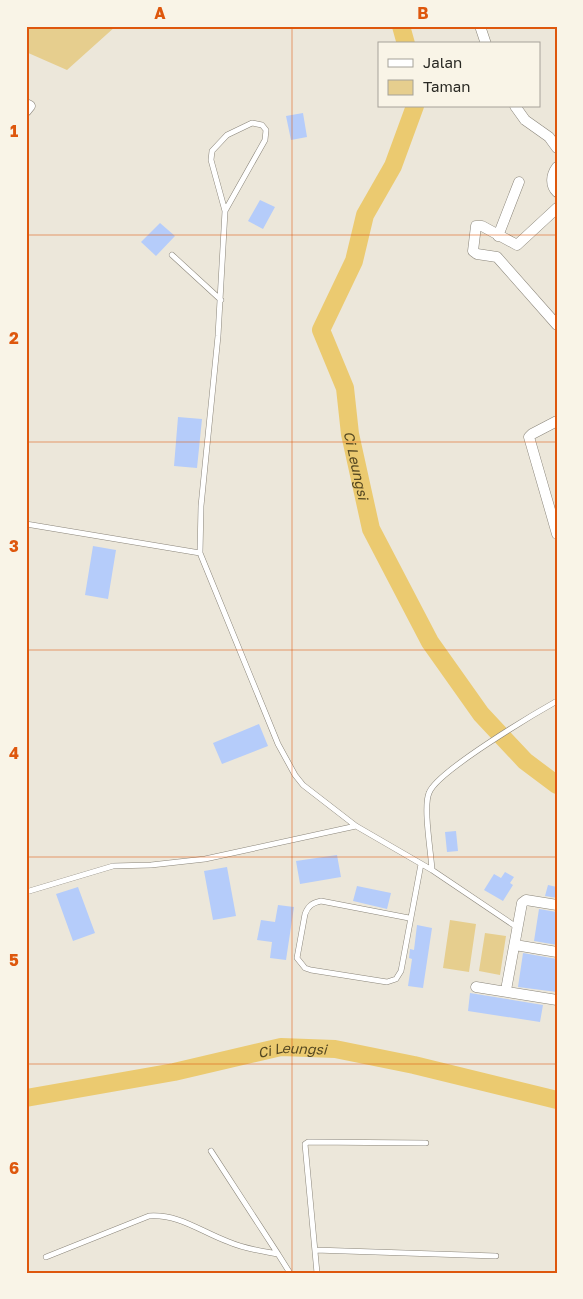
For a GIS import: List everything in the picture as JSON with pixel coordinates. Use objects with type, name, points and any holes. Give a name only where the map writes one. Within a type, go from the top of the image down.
[{"type":"street","points":[[480,26],[485,42]]},
{"type":"street","points":[[26,104],[30,106],[26,111]]},
{"type":"street","points":[[516,108],[525,120],[549,137],[557,148]]},
{"type":"street","points":[[557,167],[552,180],[553,188],[557,192]]},
{"type":"street","points":[[498,236],[519,182]]},
{"type":"street","points":[[557,208],[518,244],[514,244],[482,226],[476,226],[474,252],[497,257],[557,325]]},
{"type":"street","points":[[557,421],[529,437],[557,534]]},
{"type":"street","points":[[506,990],[523,901],[557,905]]},
{"type":"street","points":[[515,945],[557,952]]},
{"type":"street","points":[[476,987],[506,990],[557,1000]]},
{"type":"lane","points":[[225,211],[264,140],[266,130],[262,125],[252,122],[218,143],[212,151],[211,160],[225,211],[221,300],[201,506],[200,553],[288,766],[303,784],[356,826],[432,870],[518,928]]},
{"type":"lane","points":[[172,254],[221,300]]},
{"type":"lane","points":[[26,524],[200,553]]},
{"type":"lane","points":[[432,870],[427,798],[432,786],[450,771],[532,714],[557,701]]},
{"type":"lane","points":[[26,892],[113,866],[152,865],[205,859],[356,826]]},
{"type":"lane","points":[[409,918],[321,901],[313,903],[307,908],[305,914],[297,958],[301,964],[311,970],[392,982],[401,971],[409,918],[421,864]]},
{"type":"lane","points":[[318,1273],[305,1144],[308,1142],[426,1144]]},
{"type":"lane","points":[[211,1151],[290,1273]]},
{"type":"lane","points":[[46,1257],[149,1216],[162,1215],[187,1222],[242,1247],[278,1254]]},
{"type":"lane","points":[[315,1250],[496,1256]]},
{"type":"green space","points":[[26,26],[116,26],[67,70],[26,52]]},
{"type":"green space","points":[[450,920],[476,924],[469,972],[443,968]]},
{"type":"green space","points":[[485,933],[506,936],[500,975],[479,971]]},
{"type":"building","points":[[303,113],[307,137],[291,140],[286,116]]},
{"type":"building","points":[[260,200],[275,207],[263,229],[248,221]]},
{"type":"building","points":[[160,223],[175,236],[156,256],[141,242]]},
{"type":"building","points":[[178,417],[202,419],[197,468],[174,466]]},
{"type":"building","points":[[93,546],[116,550],[108,599],[85,595]]},
{"type":"building","points":[[259,724],[268,746],[222,764],[213,743]]},
{"type":"building","points":[[456,831],[458,851],[447,852],[445,832]]},
{"type":"building","points":[[337,855],[341,877],[300,884],[296,861]]},
{"type":"building","points":[[227,867],[236,916],[213,920],[204,871]]},
{"type":"building","points":[[505,872],[514,877],[510,883],[513,885],[503,901],[484,890],[494,874],[501,878]]},
{"type":"building","points":[[548,885],[557,887],[557,898],[545,896]]},
{"type":"building","points":[[357,886],[391,893],[387,909],[353,901]]},
{"type":"building","points":[[78,887],[95,933],[73,941],[56,894]]},
{"type":"building","points":[[278,905],[294,907],[286,960],[270,958],[272,942],[257,940],[261,920],[275,922]]},
{"type":"building","points":[[539,909],[557,912],[557,945],[534,941]]},
{"type":"building","points":[[417,925],[432,928],[423,988],[408,986],[412,959],[409,958],[410,949],[414,950]]},
{"type":"building","points":[[523,953],[557,959],[557,992],[518,987]]},
{"type":"building","points":[[470,993],[543,1005],[540,1022],[468,1011]]},
{"type":"waterway","name":"Ci Leungsi","points":[[401,26],[405,42]]},
{"type":"waterway","name":"Ci Leungsi","points":[[414,108],[393,166],[365,215],[354,261],[321,330],[345,388],[350,434],[371,529],[430,642],[481,714],[525,761],[557,785]]},
{"type":"waterway","name":"Ci Leungsi","points":[[26,1098],[174,1072],[281,1047],[335,1049],[414,1065],[557,1100]]}]
